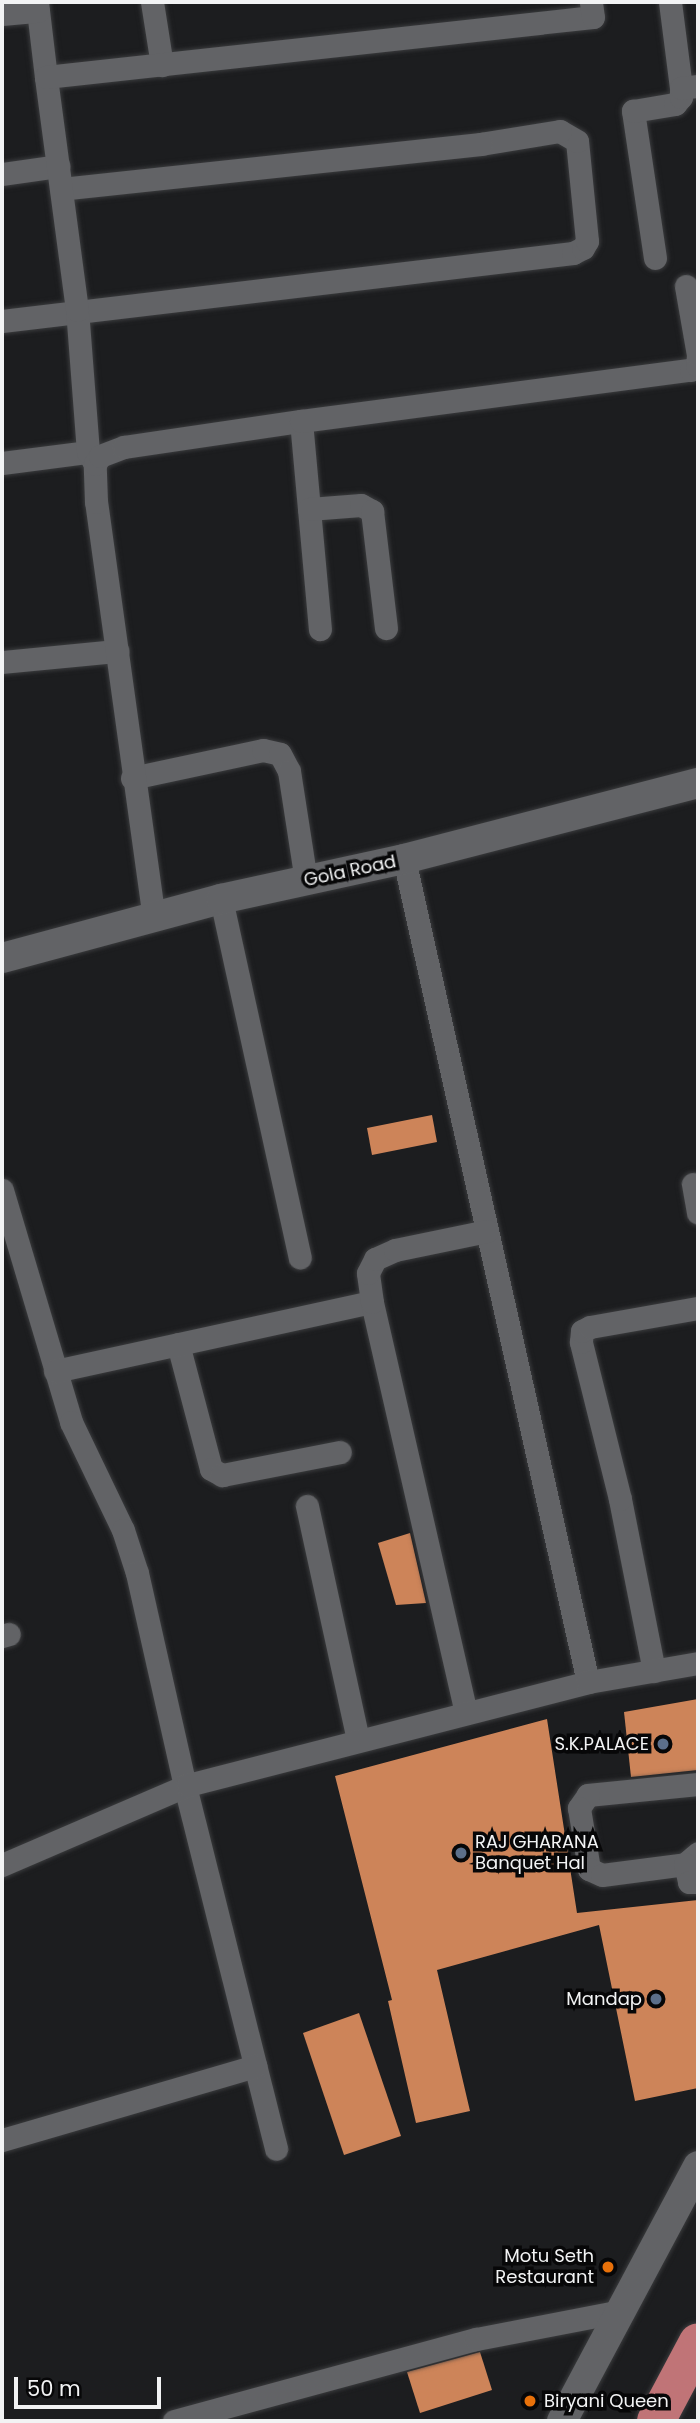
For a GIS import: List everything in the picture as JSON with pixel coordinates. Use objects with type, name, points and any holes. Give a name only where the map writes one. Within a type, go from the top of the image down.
[{"type":"highway","points":[[656,2421],[698,2342]]},
{"type":"street","points":[[152,2],[162,65]]},
{"type":"street","points":[[46,77],[593,17],[592,2]]},
{"type":"street","points":[[655,258],[633,111],[675,104],[690,87],[670,2]]},
{"type":"street","points":[[2,14],[38,6],[77,310],[96,502],[132,778],[154,919]]},
{"type":"street","points":[[2,321],[578,252],[587,241],[577,141],[561,131],[467,145],[61,189]]},
{"type":"street","points":[[2,174],[58,166]]},
{"type":"street","points":[[2,463],[91,458],[124,447],[301,421],[691,370],[697,365],[698,355],[686,286]]},
{"type":"street","points":[[301,421],[320,629]]},
{"type":"street","points":[[309,509],[361,505],[372,511],[386,628]]},
{"type":"street","points":[[2,662],[117,652]]},
{"type":"street","points":[[132,778],[263,750],[280,754],[289,771],[306,881]]},
{"type":"street","name":"Gola Road","points":[[2,958],[221,899],[404,859],[698,783]]},
{"type":"street","points":[[404,859],[588,1682]]},
{"type":"street","points":[[221,899],[300,1257]]},
{"type":"street","points":[[693,1184],[698,1213]]},
{"type":"street","points":[[2,1190],[79,1443],[113,1507],[131,1552],[185,1786],[276,2149]]},
{"type":"street","points":[[466,1713],[372,1302],[368,1273],[375,1259],[395,1250],[487,1231]]},
{"type":"street","points":[[55,1371],[372,1302]]},
{"type":"street","points":[[654,1671],[620,1499],[581,1342],[582,1332],[590,1327],[698,1308]]},
{"type":"street","points":[[178,1344],[211,1469],[222,1475],[341,1452]]},
{"type":"street","points":[[307,1506],[358,1740]]},
{"type":"street","points":[[2,1865],[185,1786],[588,1682],[698,1663]]},
{"type":"street","points":[[694,1866],[602,1875],[595,1873],[589,1869],[579,1808],[588,1795],[698,1784]]},
{"type":"street","points":[[2,2140],[255,2066]]},
{"type":"street","points":[[562,2421],[698,2166]]},
{"type":"street","points":[[174,2421],[476,2339],[621,2311]]},
{"type":"building","points":[[432,1115],[437,1142],[372,1155],[367,1128]]},
{"type":"building","points":[[410,1533],[426,1603],[396,1605],[378,1543]]},
{"type":"building","name":"S.K.PALACE","points":[[698,1699],[698,1770],[631,1777],[624,1712]]},
{"type":"building","name":"RAJ GHARANA Banquet Hal","points":[[547,1719],[577,1913],[698,1900],[698,2088],[635,2101],[599,1925],[437,1970],[470,2111],[416,2123],[388,2001],[392,2000],[335,1776]]},
{"type":"building","points":[[359,2013],[401,2136],[344,2155],[303,2033]]},
{"type":"building","points":[[480,2352],[492,2390],[420,2413],[407,2372]]},
{"type":"place","name":"S.K.PALACE","points":[[663,1744]]},
{"type":"place","name":"RAJ GHARANA Banquet Hal","points":[[461,1853]]},
{"type":"place","name":"Mandap","points":[[656,1999]]},
{"type":"place","name":"Motu Seth Restaurant","points":[[608,2267]]},
{"type":"place","name":"Biryani Queen","points":[[530,2401]]}]
